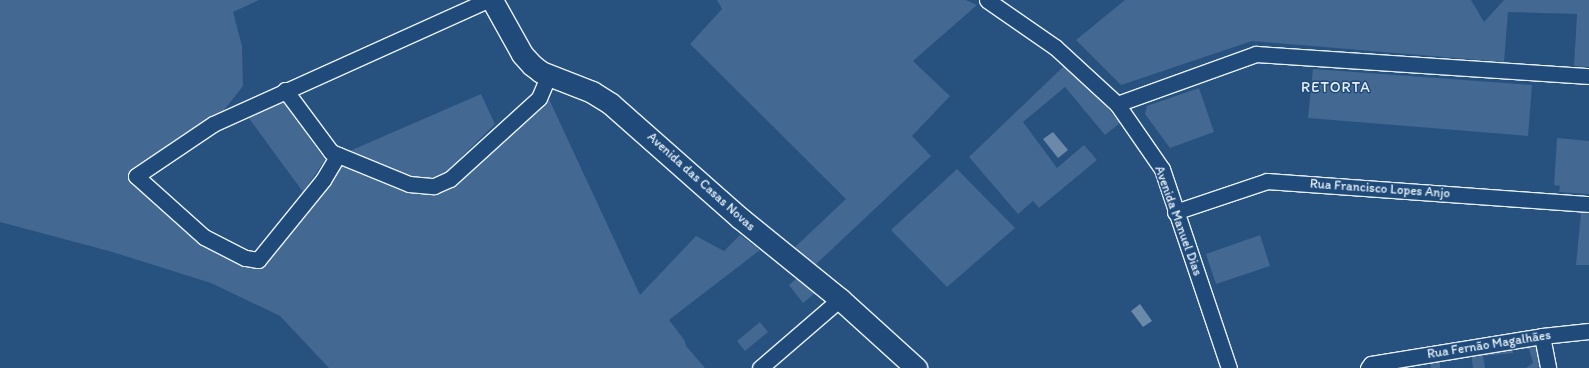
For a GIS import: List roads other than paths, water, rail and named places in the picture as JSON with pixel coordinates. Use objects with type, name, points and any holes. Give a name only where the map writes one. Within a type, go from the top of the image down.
[{"type":"street","points":[[338,155],[323,180],[258,260],[245,258],[204,237],[136,176],[213,124],[285,90],[488,0]]},
{"type":"street","name":"Avenida das Casas Novas","points":[[492,0],[522,54],[532,65],[549,75],[592,92],[611,104],[740,218],[840,299],[914,367]]},
{"type":"street","name":"Avenida Manuel Dias","points":[[987,0],[1055,47],[1117,104],[1162,169],[1175,212],[1229,368]]},
{"type":"street","points":[[1117,104],[1256,54],[1589,76]]},
{"type":"street","points":[[285,90],[331,152],[408,184],[434,186],[450,179],[539,98],[549,75]]},
{"type":"street","name":"Rua Francisco Lopes Anjo","points":[[1175,212],[1267,180],[1589,204]]},
{"type":"street","points":[[760,368],[840,299]]},
{"type":"street","name":"Rua Fernão Magalhães","points":[[1368,368],[1371,364],[1542,336],[1589,331]]},
{"type":"street","points":[[1542,336],[1548,368]]},
{"type":"district","name":"RETORTA","points":[[1336,88]]}]
